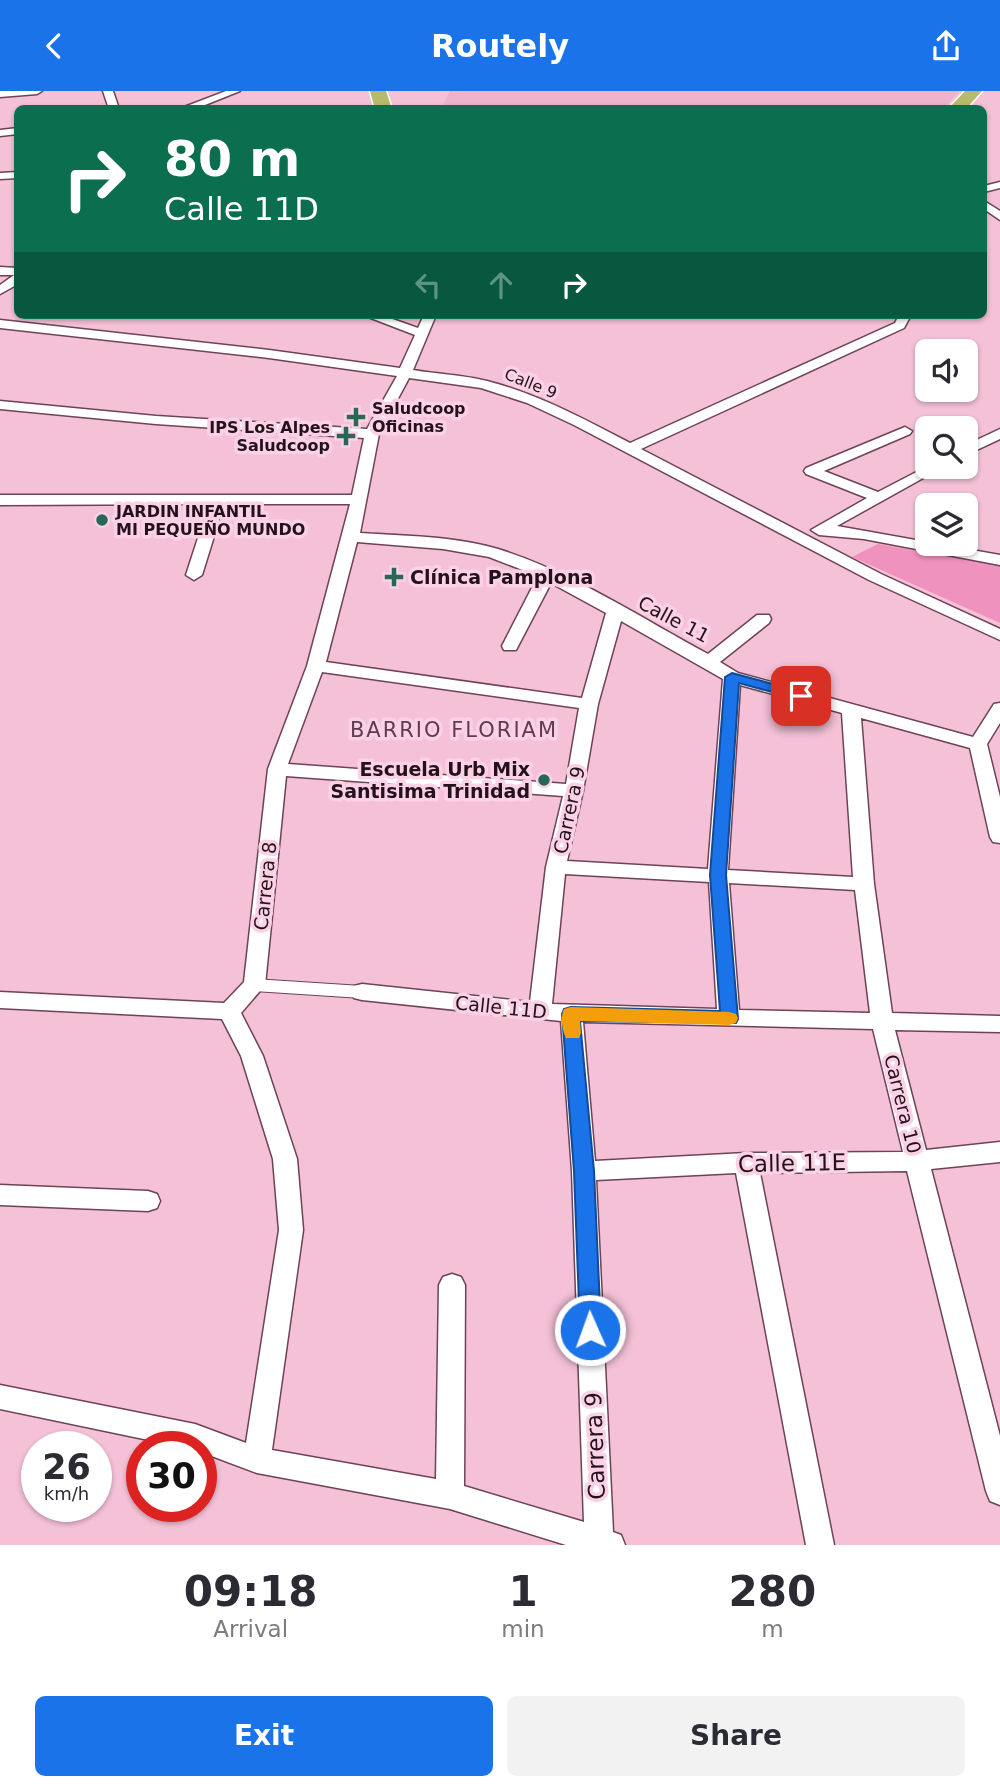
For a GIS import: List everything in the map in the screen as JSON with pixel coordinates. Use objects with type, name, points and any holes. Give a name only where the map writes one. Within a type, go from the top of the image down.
[{"type":"highway","points":[[960,105],[974,91]]},
{"type":"highway","points":[[976,105],[989,91]]},
{"type":"street","points":[[0,94],[37,91]]},
{"type":"street","points":[[195,105],[235,91]]},
{"type":"street","points":[[0,290],[12,273]]},
{"type":"street","points":[[380,319],[423,334]]},
{"type":"street","name":"Carrera 8","points":[[254,985],[277,769],[316,666],[351,537],[372,434],[405,373],[428,319]]},
{"type":"street","points":[[629,449],[900,325],[903,319]]},
{"type":"street","name":"Calle 9","points":[[0,324],[270,354],[483,384],[509,391],[629,449],[933,607],[1000,635]]},
{"type":"street","points":[[0,405],[156,420],[372,434]]},
{"type":"street","points":[[879,498],[811,471],[905,431]]},
{"type":"street","points":[[978,445],[1000,433]]},
{"type":"street","points":[[798,537],[821,529],[915,478]]},
{"type":"street","points":[[194,575],[218,499]]},
{"type":"street","points":[[0,500],[358,499]]},
{"type":"street","points":[[821,529],[864,534],[1000,560]]},
{"type":"street","name":"Calle 11","points":[[351,537],[443,544],[493,553],[547,574],[732,677],[978,744]]},
{"type":"street","points":[[510,646],[547,574]]},
{"type":"street","name":"Carrera 9","points":[[540,1012],[556,867],[574,791],[589,704],[615,612]]},
{"type":"street","points":[[709,662],[763,619]]},
{"type":"street","points":[[316,666],[589,704]]},
{"type":"street","points":[[729,1019],[718,875],[732,677]]},
{"type":"street","name":"Carrera 10","points":[[851,708],[864,884],[881,1022],[1000,1491]]},
{"type":"street","points":[[1000,708],[978,744],[1000,837]]},
{"type":"street","points":[[277,769],[574,791]]},
{"type":"street","points":[[556,867],[864,884]]},
{"type":"street","points":[[0,1000],[229,1011],[254,985]]},
{"type":"street","name":"Calle 11D","points":[[254,985],[362,992],[571,1014],[1000,1024]]},
{"type":"street","points":[[229,1011],[252,1056],[285,1159],[291,1230],[257,1460]]},
{"type":"street","name":"Carrera 9","points":[[571,1014],[584,1171],[605,1543]]},
{"type":"street","name":"Calle 11E","points":[[584,1171],[746,1163],[917,1161],[1000,1152]]},
{"type":"street","points":[[746,1163],[820,1545]]},
{"type":"street","points":[[0,1195],[148,1201]]},
{"type":"street","points":[[450,1495],[452,1285]]},
{"type":"street","points":[[0,1397],[195,1437],[257,1460],[450,1495],[605,1543]]},
{"type":"shaded area","points":[[450,91],[960,91],[947,105],[443,105]]},
{"type":"shaded area","points":[[878,544],[915,550],[915,556],[948,556],[1000,565],[1000,623],[852,557]]},
{"type":"slow traffic","points":[[572,1033],[571,1014],[729,1018]]},
{"type":"place","name":"Saludcoop Oficinas","points":[[356,417]]},
{"type":"place","name":"IPS Los Alpes Saludcoop","points":[[346,436]]},
{"type":"place","name":"JARDIN INFANTIL MI PEQUEÑO MUNDO","points":[[102,520]]},
{"type":"place","name":"Clínica Pamplona","points":[[394,577]]},
{"type":"place","name":"Escuela Urb Mix Santisima Trinidad","points":[[544,780]]},
{"type":"district","name":"BARRIO FLORIAM","points":[[454,730]]},
{"type":"route","points":[[590,1330],[584,1171],[571,1014],[729,1019],[718,875],[732,677],[801,696]]}]
